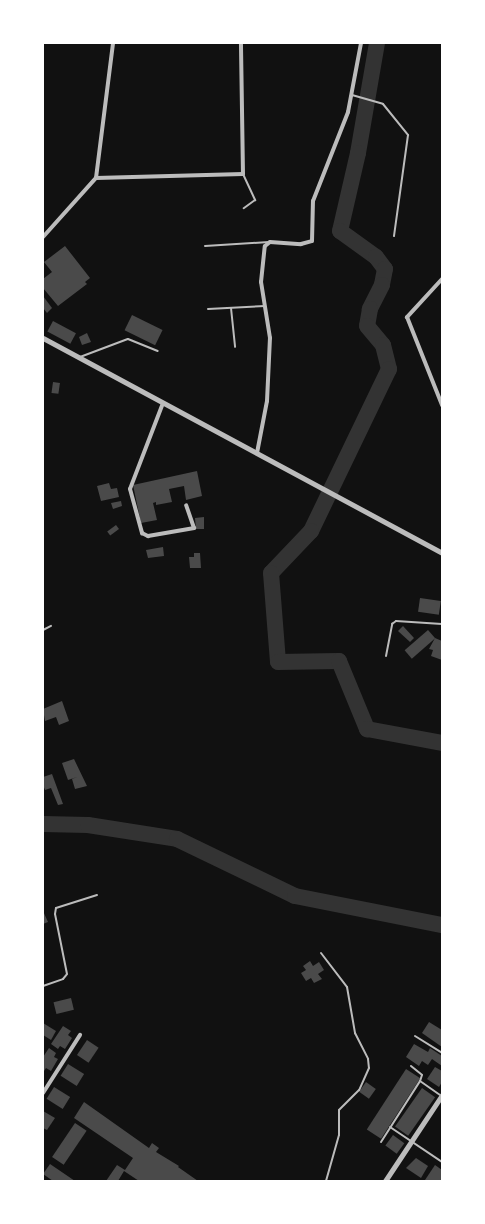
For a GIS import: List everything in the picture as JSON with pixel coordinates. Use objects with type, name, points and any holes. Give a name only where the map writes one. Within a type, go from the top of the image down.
[{"type":"street","points":[[43,237],[96,178],[113,43]]},
{"type":"street","points":[[96,178],[243,174],[241,43]]},
{"type":"street","points":[[257,453],[267,401],[270,338],[261,282],[265,246],[270,242],[301,244],[312,241],[313,201],[348,112],[361,43]]},
{"type":"street","points":[[442,279],[407,316],[442,406]]},
{"type":"street","points":[[43,338],[77,358],[442,553]]},
{"type":"street","points":[[163,403],[130,489],[142,533],[148,536],[194,528],[186,505]]},
{"type":"street","points":[[43,1093],[80,1035]]},
{"type":"street","points":[[385,1181],[442,1095]]},
{"type":"lane","points":[[351,95],[383,104],[408,135],[394,236]]},
{"type":"lane","points":[[243,174],[255,200],[244,208]]},
{"type":"lane","points":[[205,246],[270,242]]},
{"type":"lane","points":[[208,309],[264,306]]},
{"type":"lane","points":[[231,308],[235,347]]},
{"type":"lane","points":[[77,358],[128,339],[158,351]]},
{"type":"lane","points":[[386,656],[392,624],[396,621],[442,624]]},
{"type":"lane","points":[[43,630],[51,626]]},
{"type":"lane","points":[[43,986],[64,979],[67,974],[55,914],[56,908],[97,895]]},
{"type":"lane","points":[[321,953],[347,987],[355,1033],[368,1059],[369,1068],[359,1090],[339,1110],[339,1135],[326,1181]]},
{"type":"lane","points":[[415,1036],[442,1053]]},
{"type":"lane","points":[[381,1142],[420,1081],[422,1075],[410,1066]]},
{"type":"lane","points":[[420,1081],[442,1095]]},
{"type":"lane","points":[[390,1127],[442,1162]]},
{"type":"building","points":[[65,246],[90,278],[85,282],[87,284],[58,306],[43,288],[43,279],[52,272],[44,262]]},
{"type":"building","points":[[43,296],[52,308],[47,313],[43,308]]},
{"type":"building","points":[[132,315],[163,330],[155,345],[125,330]]},
{"type":"building","points":[[53,321],[76,333],[70,344],[47,332]]},
{"type":"building","points":[[87,333],[91,342],[82,345],[79,337]]},
{"type":"building","points":[[53,382],[60,383],[58,394],[51,393]]},
{"type":"building","points":[[197,471],[202,496],[186,500],[184,486],[169,489],[172,502],[156,505],[156,502],[153,503],[157,520],[141,523],[133,485]]},
{"type":"building","points":[[109,483],[111,489],[117,488],[119,497],[101,501],[97,486]]},
{"type":"building","points":[[121,501],[122,506],[113,509],[111,503]]},
{"type":"building","points":[[204,517],[204,529],[196,529],[195,518]]},
{"type":"building","points":[[116,525],[119,529],[110,536],[107,532]]},
{"type":"building","points":[[163,547],[164,556],[148,558],[146,550]]},
{"type":"building","points":[[194,553],[200,553],[201,568],[190,568],[189,557],[194,557]]},
{"type":"building","points":[[420,598],[441,601],[439,615],[418,612]]},
{"type":"building","points":[[403,626],[414,638],[410,642],[398,631]]},
{"type":"building","points":[[428,630],[435,638],[412,659],[405,650]]},
{"type":"building","points":[[435,638],[442,641],[442,660],[431,656],[433,650],[429,649]]},
{"type":"building","points":[[62,701],[69,721],[59,725],[56,717],[45,721],[43,709]]},
{"type":"building","points":[[74,759],[87,786],[75,789],[72,779],[77,777],[68,780],[62,763]]},
{"type":"building","points":[[52,774],[63,804],[58,805],[51,788],[45,790],[43,785],[43,777]]},
{"type":"building","points":[[43,911],[48,922],[43,924]]},
{"type":"building","points":[[310,961],[313,966],[319,962],[324,970],[318,974],[322,979],[314,983],[311,978],[306,981],[301,973],[306,970],[303,966]]},
{"type":"building","points":[[71,998],[74,1010],[56,1014],[54,1002]]},
{"type":"building","points":[[429,1022],[442,1030],[442,1047],[422,1033]]},
{"type":"building","points":[[43,1023],[56,1031],[51,1040],[43,1035]]},
{"type":"building","points":[[63,1026],[71,1031],[68,1035],[72,1038],[65,1049],[60,1046],[58,1049],[51,1044]]},
{"type":"building","points":[[87,1040],[99,1048],[89,1063],[77,1055]]},
{"type":"building","points":[[414,1044],[428,1052],[430,1048],[442,1056],[442,1066],[432,1059],[428,1065],[422,1061],[419,1066],[406,1057]]},
{"type":"building","points":[[49,1048],[56,1053],[54,1057],[58,1059],[51,1071],[46,1068],[44,1071],[43,1057]]},
{"type":"building","points":[[68,1064],[84,1074],[77,1086],[61,1076]]},
{"type":"building","points":[[435,1067],[442,1071],[442,1082],[439,1087],[427,1079]]},
{"type":"building","points":[[406,1069],[420,1078],[381,1139],[367,1129]]},
{"type":"building","points":[[366,1082],[376,1089],[369,1099],[359,1092]]},
{"type":"building","points":[[54,1087],[70,1097],[63,1109],[47,1099]]},
{"type":"building","points":[[422,1088],[435,1097],[408,1136],[395,1127]]},
{"type":"building","points":[[84,1102],[149,1148],[152,1143],[159,1148],[156,1152],[179,1166],[178,1167],[198,1181],[139,1181],[124,1171],[118,1181],[106,1181],[117,1165],[125,1170],[133,1158],[74,1118]]},
{"type":"building","points":[[43,1111],[55,1118],[47,1130],[43,1128]]},
{"type":"building","points":[[75,1123],[87,1131],[64,1165],[52,1157]]},
{"type":"building","points":[[393,1135],[404,1143],[397,1154],[385,1146]]},
{"type":"building","points":[[416,1158],[428,1166],[421,1178],[406,1168]]},
{"type":"building","points":[[50,1164],[75,1181],[53,1181],[43,1174]]},
{"type":"building","points":[[435,1165],[442,1170],[442,1179],[440,1181],[425,1180]]},
{"type":"waterway","points":[[377,43],[358,153],[340,231],[376,257],[385,269],[382,285],[370,309],[367,326],[383,345],[389,369],[311,531],[271,573],[278,662],[339,661],[367,729],[442,743]]},
{"type":"waterway","points":[[43,824],[88,825],[177,839],[295,896],[442,925]]}]
